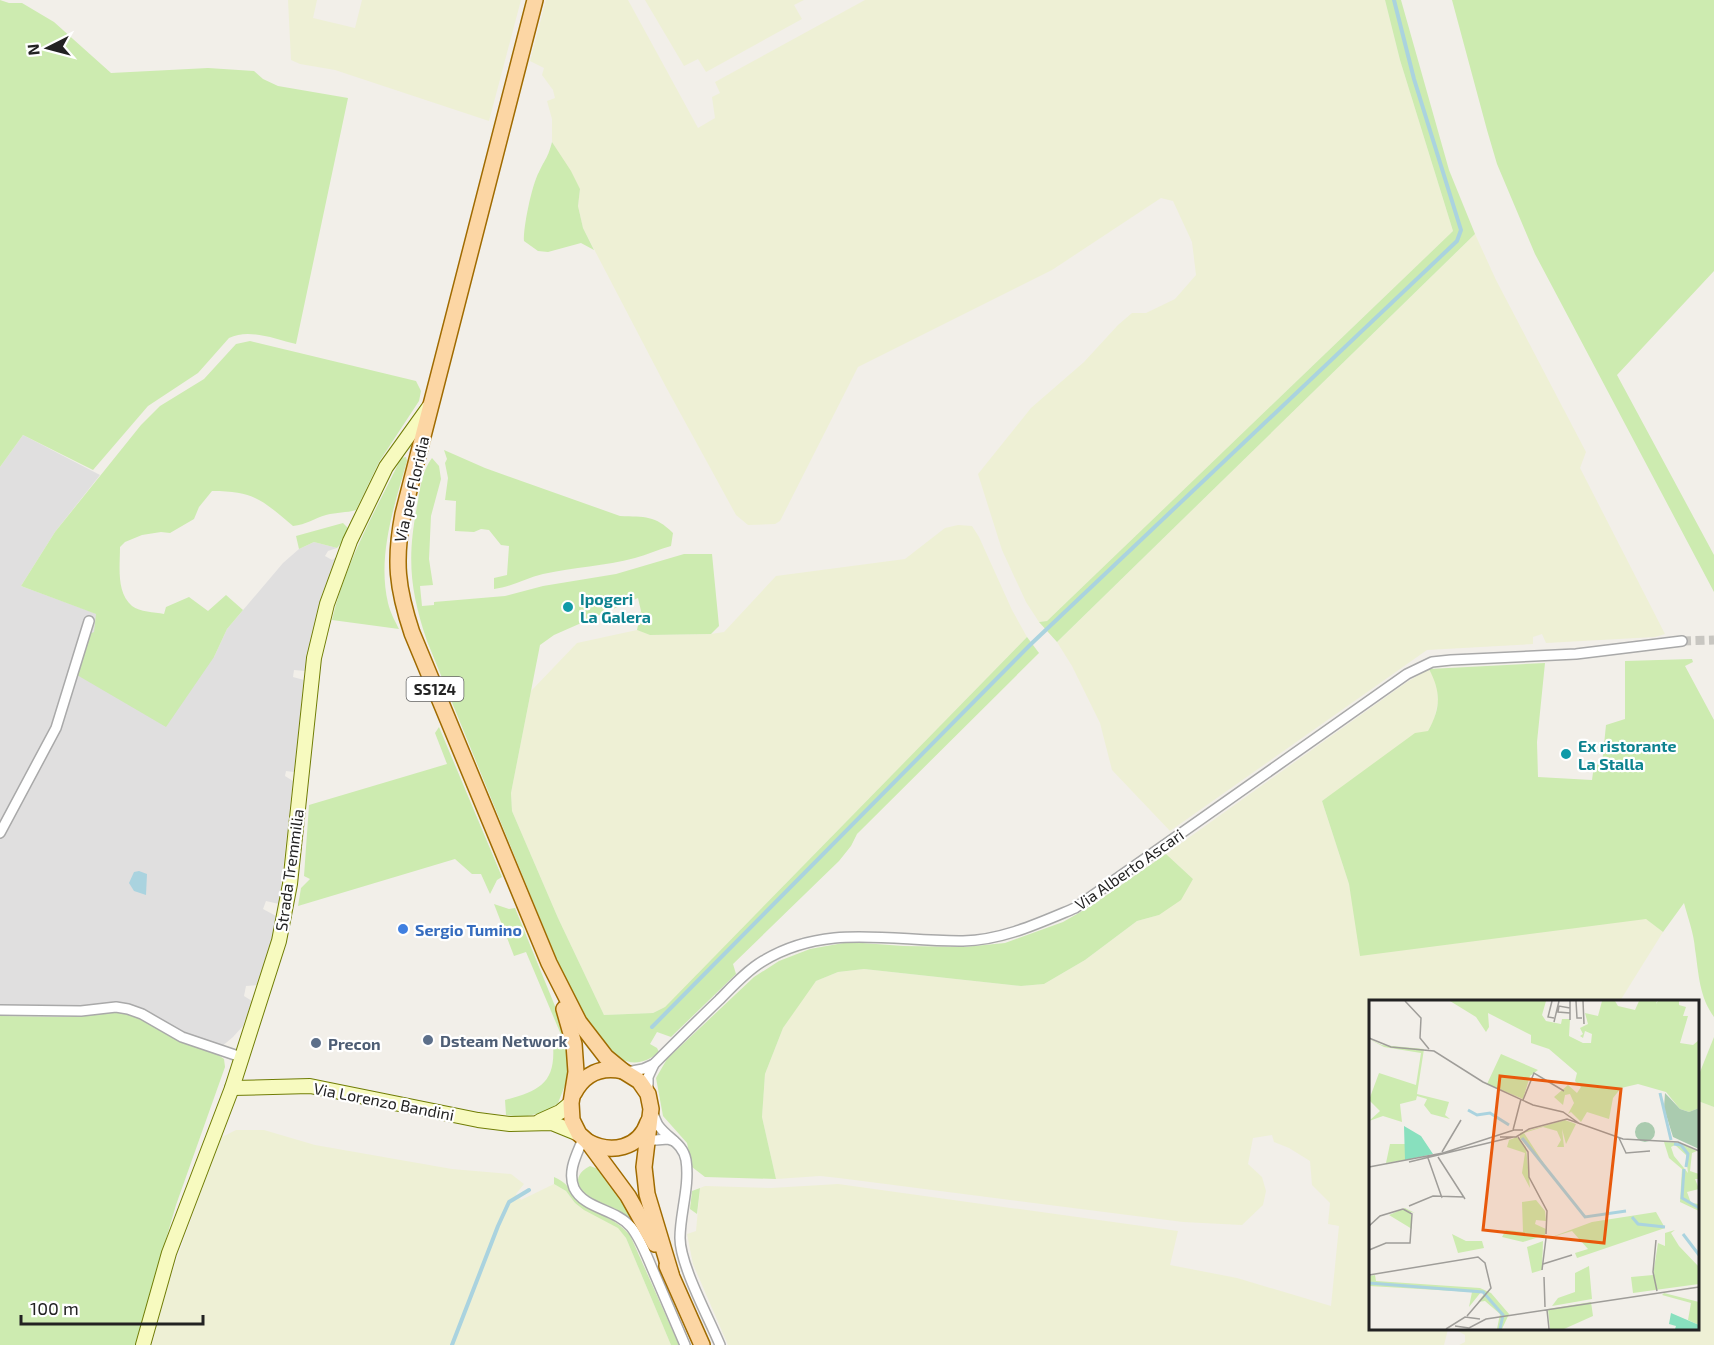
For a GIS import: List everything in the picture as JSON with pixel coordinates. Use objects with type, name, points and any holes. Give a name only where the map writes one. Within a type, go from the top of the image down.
[{"type":"main road","name":"Via per Floridia","points":[[535,0],[399,534],[397,558],[399,590],[412,633],[549,963]]},
{"type":"main road","name":"Strada Tremmilia","points":[[143,1345],[168,1253],[232,1088],[279,941],[290,884],[314,658],[327,604],[350,541],[386,467],[432,402]]},
{"type":"main road","points":[[549,963],[583,1028],[606,1057],[639,1081],[650,1106],[641,1141],[647,1194],[671,1274]]},
{"type":"main road","points":[[549,963],[574,1044],[576,1072],[572,1098],[572,1120],[628,1196],[671,1274],[702,1345]]},
{"type":"main road","points":[[536,1123],[560,1112],[582,1081],[594,1072],[608,1069],[625,1071]]},
{"type":"main road","name":"Via Lorenzo Bandini","points":[[232,1088],[310,1086],[478,1120],[510,1124],[552,1123],[566,1127],[584,1138]]},
{"type":"main road","points":[[584,1138],[599,1148],[610,1150],[641,1141]]},
{"type":"street","points":[[0,833],[56,728],[89,621]]},
{"type":"street","name":"Via Alberto Ascari","points":[[654,1064],[743,976],[762,962],[808,942],[848,936],[964,941],[1001,936],[1033,926],[1075,908],[1407,674],[1424,666],[1451,660],[1576,654],[1684,644]]},
{"type":"street","points":[[0,1010],[81,1011],[116,1007],[128,1009],[142,1014],[182,1037],[241,1057]]},
{"type":"street","points":[[625,1071],[643,1069],[654,1064]]},
{"type":"street","points":[[654,1064],[648,1077],[650,1106],[658,1125],[683,1150],[686,1160],[680,1239],[682,1257],[720,1345]]},
{"type":"street","points":[[584,1138],[573,1166],[571,1176],[574,1187],[580,1196],[619,1217],[630,1226],[641,1244],[685,1345]]},
{"type":"street","points":[[641,1141],[668,1139],[676,1142]]},
{"type":"shaded area","points":[[23,435],[100,475],[55,532],[21,586],[214,657],[227,629],[283,563],[299,549],[314,542],[337,548],[328,551],[325,556],[332,560],[339,555],[322,594],[305,671],[294,670],[293,677],[304,680],[294,772],[286,771],[285,776],[293,781],[279,904],[266,901],[263,909],[276,916],[271,943],[258,985],[246,986],[244,996],[252,1001],[243,1026],[214,1053],[182,1042],[146,1022],[117,1012],[65,1017],[0,1016],[0,467]]},
{"type":"green space","points":[[0,0],[22,3],[54,22],[111,73],[208,68],[254,71],[263,79],[278,86],[348,98],[296,344],[253,334],[229,338],[198,373],[148,406],[93,470],[23,435],[0,467]]},
{"type":"green space","points":[[288,0],[317,0],[313,18],[355,28],[362,0],[521,0],[489,121],[335,70],[300,64],[291,60]]},
{"type":"green space","points":[[546,0],[628,0],[698,128],[715,118],[712,97],[720,93],[715,82],[865,0],[1385,0],[1400,60],[1453,231],[1047,621],[1039,622],[1026,602],[1002,550],[978,474],[1031,408],[1084,362],[1118,325],[1132,313],[1146,313],[1175,299],[1196,275],[1192,242],[1173,201],[1161,198],[1052,270],[858,367],[780,521],[775,524],[748,525],[736,515],[583,228],[578,206],[580,189],[552,142],[552,119],[547,101],[555,98],[553,90],[542,75],[544,68],[530,61]]},
{"type":"green space","points":[[645,0],[804,0],[794,5],[802,19],[706,72],[698,59],[684,66]]},
{"type":"green space","points":[[1385,0],[1401,0],[1449,170],[1475,234],[1057,642],[1039,622],[1047,621],[1453,231],[1400,60]]},
{"type":"green space","points":[[1452,0],[1714,0],[1714,271],[1617,375],[1714,555],[1714,592],[1535,254],[1497,164]]},
{"type":"green space","points":[[552,142],[580,189],[578,206],[583,228],[594,250],[581,243],[548,252],[538,251],[524,241],[526,217],[536,178]]},
{"type":"green space","points":[[1475,234],[1496,280],[1586,452],[1580,468],[1665,634],[1655,637],[1546,643],[1542,634],[1533,637],[1533,644],[1427,650],[1170,831],[1112,770],[1100,723],[1072,666],[1057,642]]},
{"type":"green space","points":[[250,341],[416,381],[421,391],[419,401],[379,462],[356,510],[326,515],[293,526],[265,504],[248,495],[212,491],[199,507],[194,519],[170,533],[142,535],[125,542],[120,547],[121,587],[127,601],[135,608],[164,614],[166,607],[189,597],[208,611],[226,595],[243,610],[227,629],[214,657],[166,727],[77,675],[89,634],[94,632],[96,614],[21,586],[55,532],[141,425],[160,406],[204,379],[236,344]]},
{"type":"green space","points":[[444,450],[485,468],[620,516],[655,520],[673,533],[671,546],[635,558],[543,574],[494,589],[494,578],[507,575],[509,546],[501,545],[489,530],[455,531],[456,501],[445,500],[448,478]]},
{"type":"green space","points":[[406,457],[407,461],[388,532],[385,567],[388,603],[399,629],[332,620],[345,578],[362,537],[401,458]]},
{"type":"green space","points":[[432,458],[439,466],[441,479],[431,516],[429,559],[433,585],[420,586],[422,606],[434,605],[434,602],[505,596],[543,586],[616,574],[684,554],[712,554],[719,626],[711,634],[650,635],[637,630],[641,611],[638,598],[554,635],[540,645],[511,793],[512,811],[558,918],[604,1015],[653,1013],[665,1007],[1027,637],[1039,653],[857,834],[839,861],[733,964],[736,974],[671,1037],[657,1032],[650,1044],[659,1052],[647,1060],[625,1061],[615,1055],[581,1019],[427,641],[413,588],[411,555],[421,484],[426,467]]},
{"type":"green space","points":[[343,523],[348,528],[348,535],[337,548],[314,542],[299,549],[296,536]]},
{"type":"green space","points":[[958,525],[972,526],[979,537],[1012,610],[1027,637],[665,1007],[653,1013],[604,1015],[558,918],[512,811],[511,793],[531,691],[577,643],[637,630],[651,635],[724,632],[776,576],[905,559],[945,528]]},
{"type":"green space","points":[[1692,659],[1693,662],[1685,666],[1714,720],[1714,1017],[1702,993],[1693,938],[1684,903],[1663,932],[1646,919],[1360,956],[1349,884],[1322,801],[1415,733],[1428,731],[1438,700],[1436,685],[1429,669],[1545,663],[1537,742],[1538,777],[1592,780],[1594,765],[1602,764],[1606,725],[1625,719],[1625,661]]},
{"type":"green space","points":[[1429,669],[1437,684],[1438,702],[1434,720],[1428,731],[1322,801],[1349,884],[1355,915],[1647,919],[1663,932],[1621,1000],[1369,1000],[1369,1330],[1448,1330],[1444,1345],[728,1345],[693,1264],[687,1234],[696,1231],[700,1188],[705,1186],[771,1188],[838,1184],[1178,1231],[1170,1265],[1237,1278],[1331,1306],[1339,1226],[1328,1224],[1330,1203],[1312,1185],[1310,1161],[1274,1142],[1272,1135],[1253,1138],[1248,1164],[1262,1177],[1266,1191],[1263,1205],[1242,1225],[1183,1222],[820,1176],[776,1179],[762,1117],[765,1074],[783,1028],[809,989],[816,981],[838,972],[864,969],[1021,986],[1044,984],[1085,960],[1137,921],[1159,915],[1193,879],[1166,854],[1407,682]]},
{"type":"green space","points":[[439,727],[502,877],[497,880],[490,894],[481,874],[472,874],[455,859],[298,906],[301,888],[310,879],[304,876],[309,805],[447,764],[435,733]]},
{"type":"green space","points":[[1166,854],[1193,879],[1181,900],[1159,915],[1137,921],[1085,960],[1044,984],[1021,986],[864,969],[838,972],[816,981],[783,1028],[765,1074],[762,1117],[776,1179],[705,1177],[692,1167],[687,1143],[663,1116],[656,1078],[667,1059],[754,977],[779,961],[810,949],[849,942],[964,947],[1005,943],[1063,922],[1091,906]]},
{"type":"green space","points":[[494,904],[509,909],[515,908],[566,1033],[571,1070],[558,1103],[545,1112],[523,1117],[506,1115],[505,1100],[527,1093],[542,1084],[551,1069],[553,1045],[562,1037],[526,952],[514,956]]},
{"type":"green space","points":[[117,1012],[135,1015],[182,1042],[217,1054],[224,1059],[225,1067],[176,1205],[135,1345],[0,1345],[0,1016],[65,1017]]},
{"type":"green space","points":[[1714,1037],[1714,1107],[1699,1101],[1699,1074]]},
{"type":"green space","points":[[1699,1101],[1714,1107],[1714,1345],[1459,1345],[1465,1342],[1465,1335],[1458,1331],[1699,1330]]},
{"type":"green space","points":[[236,1130],[264,1130],[315,1145],[452,1169],[511,1174],[524,1184],[516,1194],[521,1200],[554,1184],[566,1191],[575,1203],[619,1228],[626,1238],[671,1345],[152,1345],[168,1284],[220,1138]]},
{"type":"green space","points":[[590,1166],[601,1170],[636,1224],[612,1207],[587,1196],[582,1191],[578,1180],[582,1171]]},
{"type":"green space","points":[[554,1177],[564,1183],[588,1208],[617,1224],[630,1235],[679,1345],[671,1345],[626,1238],[618,1228],[575,1203],[566,1191],[554,1184]]},
{"type":"green space","points":[[700,1188],[697,1214],[690,1209],[692,1191]]},
{"type":"water","points":[[134,872],[147,874],[146,895],[134,891],[129,883]]},
{"type":"waterway","points":[[652,1027],[1031,644],[1457,241],[1461,230],[1414,79],[1394,0]]},
{"type":"waterway","points":[[452,1345],[509,1202],[529,1190]]},
{"type":"tunnel","points":[[1682,641],[1714,640]]},
{"type":"place","name":"Ipogeri La Galera","points":[[568,607]]},
{"type":"place","name":"Ex ristorante La Stalla","points":[[1566,754]]},
{"type":"place","name":"Sergio Tumino","points":[[403,929]]},
{"type":"place","name":"Dsteam Network","points":[[428,1040]]},
{"type":"place","name":"Precon","points":[[316,1043]]}]
